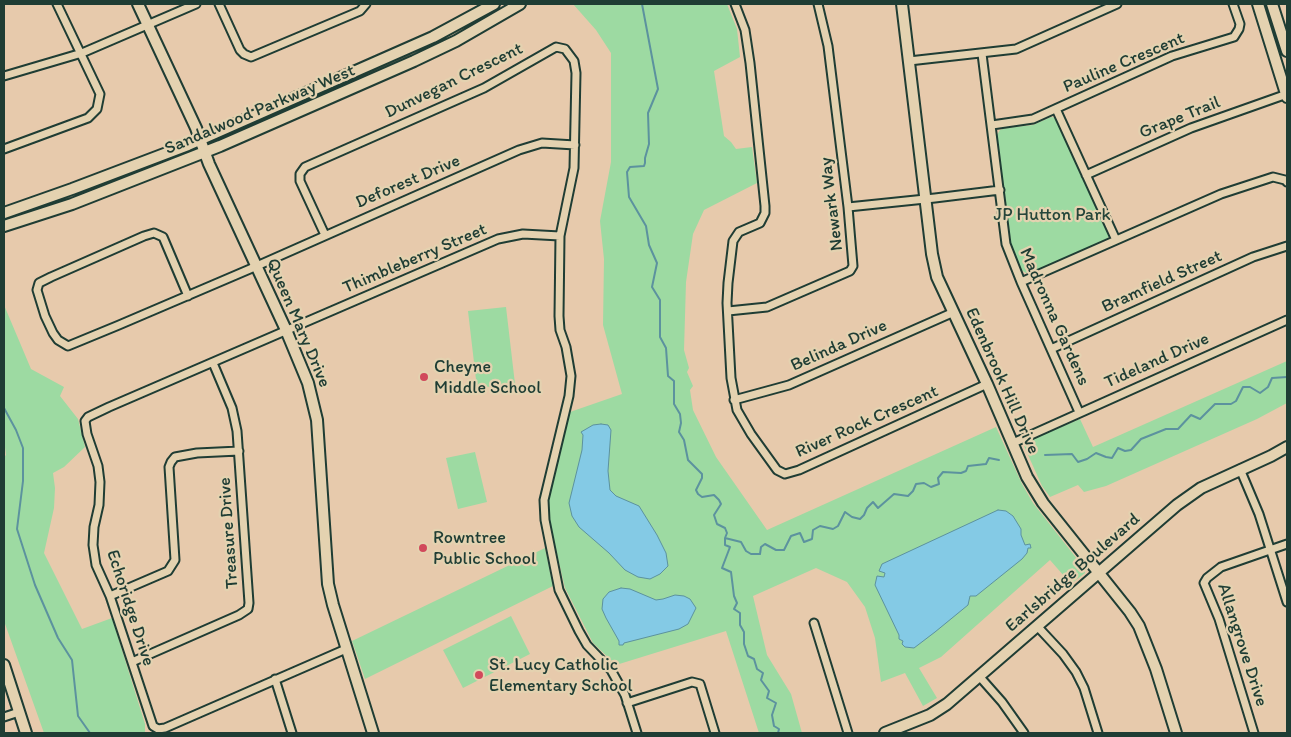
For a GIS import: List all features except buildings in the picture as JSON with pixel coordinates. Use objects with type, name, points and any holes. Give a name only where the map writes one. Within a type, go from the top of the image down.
[{"type":"street","points":[[4,149],[88,118],[97,109],[100,94],[57,4]]},
{"type":"street","name":"Queen Mary Drive","points":[[138,4],[305,374],[315,411],[328,584],[346,649],[373,733]]},
{"type":"street","points":[[4,76],[82,53],[196,4]]},
{"type":"street","points":[[218,4],[240,50],[251,57],[360,11],[366,4]]},
{"type":"street","name":"Sandalwood Parkway West","points":[[4,213],[81,186],[200,140],[433,37],[494,4]]},
{"type":"street","name":"Sandalwood Parkway West","points":[[4,226],[72,204],[205,152],[414,61],[520,4]]},
{"type":"street","name":"River Rock Crescent","points":[[735,4],[745,30],[750,63],[765,213],[760,223],[739,232],[733,241],[728,283],[731,378],[734,400],[737,410],[751,434],[777,470],[785,474],[799,470],[987,384]]},
{"type":"street","name":"Newark Way","points":[[728,311],[767,308],[850,271],[854,263],[828,46],[818,4]]},
{"type":"street","name":"Edenbrook Hill Drive","points":[[902,4],[932,254],[938,278],[1027,477],[1043,503],[1130,612],[1139,626],[1156,669],[1176,733]]},
{"type":"street","points":[[909,61],[1016,49],[1117,4]]},
{"type":"street","name":"Pauline Crescent","points":[[992,125],[1033,119],[1172,56],[1234,37],[1239,30],[1240,24],[1234,4]]},
{"type":"street","points":[[1258,4],[1287,95]]},
{"type":"street","points":[[1272,4],[1287,51]]},
{"type":"street","name":"Dunvegan Crescent","points":[[325,235],[300,180],[300,174],[305,167],[484,88],[556,47],[565,49],[574,61],[576,73],[574,168],[560,236],[559,316],[560,330],[566,347],[571,376],[569,396],[544,500],[545,520],[559,590],[587,646],[611,670],[625,695],[636,733]]},
{"type":"street","name":"Madronna Gardens","points":[[982,54],[1006,244],[1079,412]]},
{"type":"street","name":"Grape Trail","points":[[1086,175],[1191,128],[1287,95]]},
{"type":"street","points":[[1056,109],[1116,240]]},
{"type":"street","name":"Deforest Drive","points":[[188,296],[166,243],[162,237],[154,233],[51,277],[39,283],[37,290],[45,316],[53,333],[58,340],[68,346],[188,296],[519,150],[542,143],[575,145]]},
{"type":"street","points":[[1021,282],[1221,194],[1273,178],[1287,182]]},
{"type":"street","points":[[848,207],[925,200],[1000,190]]},
{"type":"street","name":"Thimbleberry Street","points":[[286,330],[498,239],[522,234],[560,236]]},
{"type":"street","name":"Bramfield Street","points":[[1051,349],[1253,257],[1287,246]]},
{"type":"street","name":"Belinda Drive","points":[[734,400],[789,385],[954,312]]},
{"type":"street","name":"Tideland Drive","points":[[1013,443],[1287,320]]},
{"type":"street","name":"Echoridge Drive","points":[[286,330],[88,417],[85,421],[87,434],[98,466],[100,482],[99,505],[94,527],[96,565],[110,596],[153,726],[158,729],[346,649]]},
{"type":"street","name":"Treasure Drive","points":[[132,662],[239,614],[248,608],[237,431],[232,408],[213,363]]},
{"type":"street","name":"Earlsbridge Boulevard","points":[[885,733],[930,715],[946,704],[1177,505],[1201,488],[1287,447]]},
{"type":"street","points":[[110,596],[168,571],[175,560],[170,462],[175,457],[239,451]]},
{"type":"street","points":[[1240,469],[1271,548],[1287,602]]},
{"type":"street","points":[[1271,548],[1287,544]]},
{"type":"street","name":"Allangrove Drive","points":[[1254,733],[1219,619],[1204,583],[1207,578],[1221,567],[1271,548]]},
{"type":"street","points":[[814,623],[848,733]]},
{"type":"street","points":[[1037,626],[1063,654],[1076,672],[1084,688],[1098,733]]},
{"type":"street","points":[[4,665],[26,733]]},
{"type":"street","points":[[978,676],[1002,702],[1024,733]]},
{"type":"street","points":[[275,679],[292,733]]},
{"type":"street","points":[[627,703],[692,682],[700,684],[715,733]]},
{"type":"street","points":[[4,717],[19,712]]},
{"type":"green space","points":[[573,4],[727,4],[737,29],[740,57],[714,71],[724,136],[736,149],[752,147],[757,183],[704,210],[693,234],[686,282],[684,350],[689,368],[687,372],[693,386],[690,390],[693,410],[716,457],[767,530],[996,427],[1022,484],[1033,503],[1085,569],[1085,573],[1071,584],[1050,560],[941,657],[919,668],[937,698],[923,706],[905,673],[881,682],[875,638],[865,607],[847,582],[816,568],[753,596],[767,655],[791,694],[802,733],[759,733],[726,631],[616,665],[593,643],[565,588],[550,524],[548,502],[570,412],[622,394],[603,325],[604,259],[600,221],[611,162],[611,53],[596,30]]},
{"type":"green space","name":"JP Hutton Park","points":[[1051,117],[1057,118],[1057,123],[1110,235],[1105,241],[1033,273],[1026,273],[1021,270],[1011,244],[997,135],[1000,130],[1005,128],[1033,125]]},
{"type":"green space","points":[[4,305],[31,369],[64,387],[60,396],[78,419],[85,447],[64,467],[53,473],[55,488],[54,508],[44,553],[82,629],[112,618],[145,724],[145,733],[44,733],[4,621],[4,457],[6,455],[4,440]]},
{"type":"green space","points":[[506,307],[515,384],[477,388],[468,311]]},
{"type":"green space","points":[[1287,361],[1287,403],[1257,419],[1106,486],[1084,492],[1078,485],[1050,497],[1042,486],[1024,446],[1027,441],[1080,419],[1093,447]]},
{"type":"green space","points":[[475,452],[487,502],[458,509],[446,458]]},
{"type":"green space","points":[[545,548],[553,586],[365,679],[352,641]]},
{"type":"green space","points":[[511,616],[530,654],[463,688],[443,650]]},
{"type":"water","points":[[593,425],[608,425],[611,430],[608,471],[610,490],[616,496],[639,506],[666,553],[668,566],[660,574],[650,579],[638,577],[625,570],[579,527],[572,516],[569,503],[582,450],[583,435],[581,432]]},
{"type":"water","points":[[998,510],[1006,511],[1013,516],[1021,529],[1025,545],[1030,544],[1031,548],[1028,548],[1027,553],[1022,559],[976,596],[970,596],[968,605],[935,632],[914,648],[905,647],[902,644],[903,641],[899,639],[899,635],[875,585],[877,576],[884,577],[885,573],[879,571],[882,564]]},
{"type":"water","points":[[621,588],[630,589],[656,600],[675,595],[684,596],[690,599],[696,608],[688,624],[679,629],[619,645],[619,641],[602,609],[603,599],[609,592]]},
{"type":"waterway","points":[[642,4],[658,89],[648,113],[649,144],[644,166],[630,167],[627,172],[629,197],[646,226],[649,245],[657,263],[652,287],[660,300],[660,337],[666,348],[668,376],[674,381],[674,404],[680,414],[681,423],[679,432],[684,440],[688,460],[702,474],[696,490],[698,494],[702,497],[714,495],[721,504],[714,515],[717,524],[725,528],[727,533],[725,545],[730,547],[722,568],[731,572],[734,596],[737,603],[734,609],[740,613],[740,625],[744,632],[744,644],[748,656],[754,659],[757,669],[763,673],[761,680],[769,691],[767,698],[776,703],[772,715],[774,726],[779,729],[778,733]]},
{"type":"waterway","points":[[1045,455],[1072,454],[1078,462],[1096,453],[1112,458],[1118,448],[1125,451],[1131,450],[1141,439],[1166,429],[1178,429],[1191,415],[1200,419],[1215,404],[1231,404],[1236,401],[1243,387],[1250,387],[1260,393],[1268,387],[1272,378],[1287,377]]},
{"type":"waterway","points":[[4,408],[23,448],[23,481],[17,529],[35,585],[58,638],[72,660],[78,716],[90,733]]},
{"type":"waterway","points":[[725,538],[741,542],[746,551],[751,554],[760,554],[761,547],[765,544],[776,550],[784,550],[791,536],[800,533],[804,542],[812,539],[813,530],[820,526],[833,529],[838,526],[845,512],[852,517],[860,519],[873,502],[878,508],[894,494],[908,496],[916,484],[924,483],[931,487],[939,484],[938,478],[943,472],[961,473],[966,471],[968,466],[986,464],[989,458],[999,460]]},
{"type":"place","name":"Cheyne Middle School","points":[[424,377]]},
{"type":"place","name":"Rowntree Public School","points":[[423,548]]},
{"type":"place","name":"St. Lucy Catholic Elementary School","points":[[479,675]]}]
